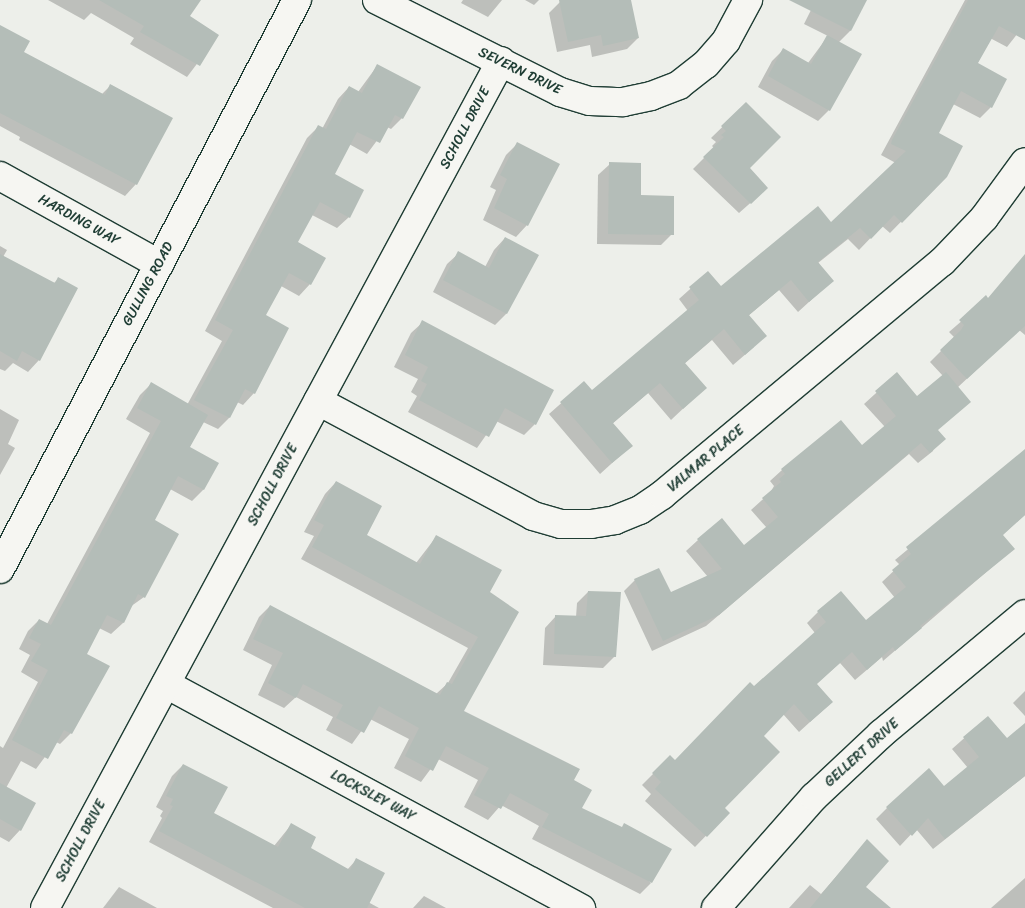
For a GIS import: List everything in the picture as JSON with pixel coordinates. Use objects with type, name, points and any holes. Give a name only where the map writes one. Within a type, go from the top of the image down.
[{"type":"street","name":"GULLING ROAD","points":[[0,569],[297,0]]},
{"type":"street","name":"SEVERN DRIVE","points":[[377,0],[560,92],[590,101],[623,102],[651,96],[679,85],[706,64],[726,41],[748,0]]},
{"type":"street","name":"SCHOLL DRIVE","points":[[45,908],[501,61]]},
{"type":"street","name":"VALMAR PLACE","points":[[318,401],[534,516],[561,524],[591,524],[615,520],[640,510],[662,495],[942,262],[984,218],[1025,162]]},
{"type":"street","name":"HARDING WAY","points":[[0,176],[159,264]]},
{"type":"street","name":"GELLERT DRIVE","points":[[716,908],[814,797],[881,734],[1025,614]]},
{"type":"street","name":"LOCKSLEY WAY","points":[[166,684],[581,908]]},
{"type":"building","points":[[99,0],[201,0],[190,16],[219,35],[200,66],[140,32],[144,26]]},
{"type":"building","points":[[559,0],[631,0],[639,38],[603,46],[601,35],[568,42]]},
{"type":"building","points":[[789,0],[867,0],[851,31]]},
{"type":"building","points":[[968,0],[1025,0],[1025,40],[999,26],[978,63],[1007,79],[992,108],[961,91],[939,133],[963,146],[947,177],[902,223],[894,215],[871,239],[860,228],[818,262],[834,281],[809,302],[791,280],[749,315],[767,336],[745,355],[724,329],[685,363],[707,388],[683,409],[660,383],[613,423],[633,446],[612,463],[560,402],[584,381],[592,390],[699,300],[689,287],[708,271],[721,286],[818,206],[831,222],[906,151],[891,144],[892,140]]},
{"type":"building","points":[[0,25],[30,41],[24,52],[105,95],[110,84],[173,118],[137,185],[0,113]]},
{"type":"building","points":[[827,35],[862,54],[830,111],[768,76],[783,48],[811,64]]},
{"type":"building","points":[[377,64],[421,87],[403,119],[395,115],[380,143],[357,132],[335,174],[364,190],[350,218],[320,202],[298,242],[326,258],[311,285],[289,273],[266,315],[289,328],[255,394],[245,389],[230,418],[194,400],[233,330],[215,320],[318,125],[326,129],[349,86],[362,93]]},
{"type":"building","points":[[746,102],[781,137],[750,168],[768,188],[751,204],[703,157],[724,137],[721,135],[726,131],[721,126]]},
{"type":"building","points":[[517,142],[560,164],[528,226],[494,208],[507,179],[500,175]]},
{"type":"building","points":[[609,162],[641,163],[641,195],[674,196],[674,235],[608,234]]},
{"type":"building","points":[[505,237],[539,255],[507,314],[443,280],[458,251],[489,268]]},
{"type":"building","points":[[0,254],[55,283],[58,277],[78,288],[40,361],[22,351],[17,361],[0,351]]},
{"type":"building","points":[[1025,254],[1025,326],[967,379],[940,350],[961,330],[964,325],[959,320],[986,295],[988,298]]},
{"type":"building","points":[[422,320],[554,390],[536,425],[505,408],[489,437],[419,400],[427,384],[421,381],[428,367],[405,355]]},
{"type":"building","points":[[897,372],[917,396],[946,372],[971,402],[938,430],[946,439],[930,453],[921,443],[719,615],[663,641],[634,579],[659,568],[671,592],[722,569],[697,539],[722,518],[744,545],[778,517],[762,498],[781,482],[779,479],[785,474],[781,469],[841,420],[862,445],[896,416],[875,391]]},
{"type":"building","points":[[151,382],[208,415],[190,447],[219,463],[204,490],[178,476],[155,520],[179,534],[145,598],[138,594],[124,623],[107,615],[87,654],[110,666],[72,734],[64,730],[48,759],[12,740],[48,670],[31,661],[41,644],[29,638],[39,619],[51,625],[161,421],[137,408]]},
{"type":"building","points":[[1025,449],[1025,515],[1003,535],[1015,549],[920,626],[922,628],[895,651],[893,647],[867,670],[852,652],[817,684],[833,702],[810,722],[794,704],[764,736],[780,752],[725,808],[730,813],[707,837],[655,789],[661,782],[652,773],[670,755],[675,760],[750,682],[754,686],[826,622],[817,611],[841,591],[866,620],[906,587],[892,570],[911,554],[906,547]]},
{"type":"building","points":[[336,481],[382,506],[367,535],[420,564],[436,535],[502,570],[490,592],[519,612],[464,711],[580,769],[574,780],[592,790],[582,808],[622,827],[624,823],[672,849],[652,883],[542,827],[549,814],[510,793],[501,809],[474,795],[489,768],[446,746],[433,771],[405,756],[419,728],[379,706],[364,733],[336,718],[343,705],[303,684],[296,698],[268,683],[283,653],[253,639],[270,605],[440,695],[447,682],[452,684],[478,637],[312,547],[324,525],[314,520]]},
{"type":"building","points":[[588,591],[621,592],[616,657],[554,654],[555,615],[586,616]]},
{"type":"building","points":[[988,716],[1007,738],[1025,723],[1025,776],[945,839],[928,818],[912,836],[886,807],[929,768],[944,786],[979,757],[963,737]]},
{"type":"building","points":[[183,764],[228,787],[214,813],[278,847],[291,823],[316,837],[311,848],[350,870],[356,858],[385,873],[367,908],[305,908],[159,831],[173,806],[170,805],[173,799],[166,796]]},
{"type":"building","points":[[0,783],[36,803],[21,831],[0,819]]},
{"type":"building","points":[[867,839],[889,861],[866,887],[891,908],[810,908]]}]
